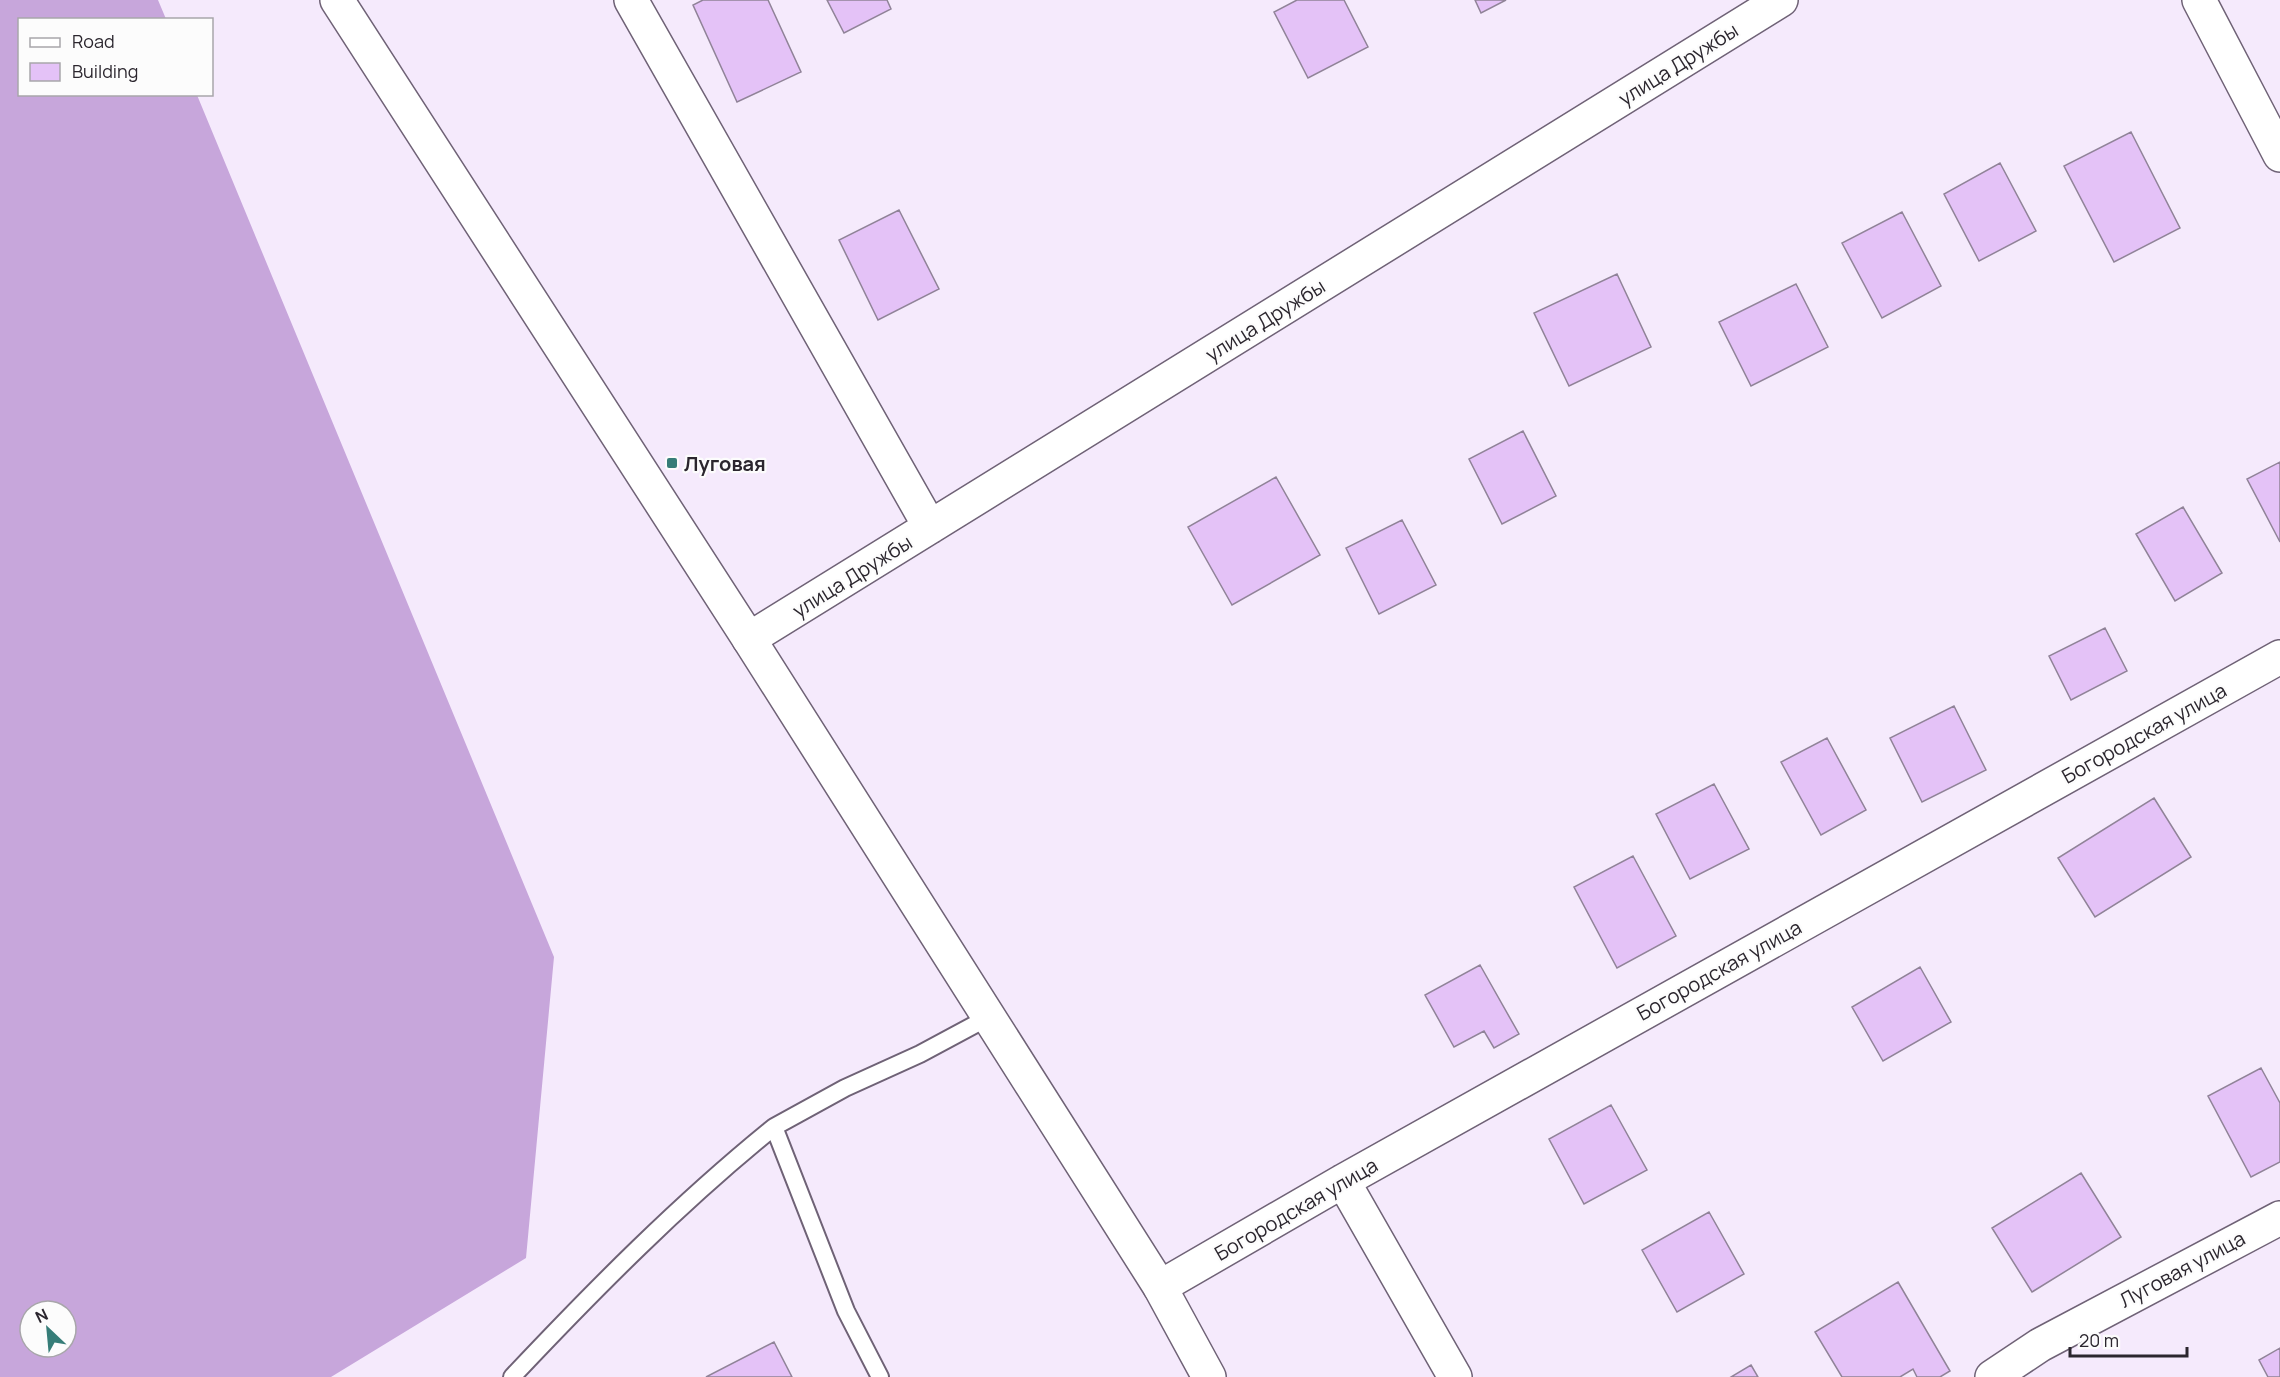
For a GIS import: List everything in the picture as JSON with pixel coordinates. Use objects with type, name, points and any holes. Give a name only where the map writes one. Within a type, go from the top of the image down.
[{"type":"street","points":[[337,0],[749,639],[1160,1287],[1209,1377]]},
{"type":"street","points":[[631,0],[930,527]]},
{"type":"street","name":"улица Дружбы","points":[[749,639],[1781,0]]},
{"type":"street","points":[[2199,0],[2280,155]]},
{"type":"street","name":"Богородская улица","points":[[1160,1287],[1343,1181],[2280,657]]},
{"type":"street","points":[[1343,1181],[1455,1377]]},
{"type":"street","name":"Луговая улица","points":[[1992,1377],[2040,1345],[2280,1218]]},
{"type":"lane","points":[[512,1377],[593,1291],[718,1172],[774,1127],[845,1088],[920,1054],[989,1017]]},
{"type":"lane","points":[[774,1127],[846,1311],[880,1377]]},
{"type":"shaded area","points":[[0,0],[158,0],[166,18],[18,18],[18,96],[197,96],[554,957],[526,1258],[331,1377],[0,1377]]},
{"type":"building","points":[[703,0],[768,0],[801,72],[737,102],[693,5]]},
{"type":"building","points":[[827,0],[887,0],[891,9],[844,33]]},
{"type":"building","points":[[1297,0],[1344,0],[1368,47],[1308,78],[1274,12]]},
{"type":"building","points":[[1475,0],[1506,0],[1481,13]]},
{"type":"building","points":[[2131,132],[2180,228],[2114,262],[2064,166]]},
{"type":"building","points":[[2000,163],[2036,231],[1979,261],[1944,194]]},
{"type":"building","points":[[899,210],[939,289],[878,320],[839,240]]},
{"type":"building","points":[[1902,212],[1941,286],[1882,318],[1842,243]]},
{"type":"building","points":[[1617,274],[1651,347],[1569,386],[1534,313]]},
{"type":"building","points":[[1796,284],[1828,347],[1751,386],[1719,322]]},
{"type":"building","points":[[1523,431],[1556,496],[1502,524],[1469,459]]},
{"type":"building","points":[[2280,462],[2280,542],[2247,479]]},
{"type":"building","points":[[1276,477],[1320,555],[1232,605],[1188,527]]},
{"type":"building","points":[[2183,507],[2222,573],[2175,601],[2136,534]]},
{"type":"building","points":[[1402,520],[1436,585],[1379,614],[1346,548]]},
{"type":"building","points":[[2105,628],[2127,671],[2071,700],[2049,656]]},
{"type":"building","points":[[1954,706],[1986,770],[1922,802],[1890,738]]},
{"type":"building","points":[[1827,738],[1866,810],[1821,835],[1781,762]]},
{"type":"building","points":[[1714,784],[1749,849],[1690,879],[1656,814]]},
{"type":"building","points":[[2154,798],[2191,857],[2095,917],[2058,858]]},
{"type":"building","points":[[1633,856],[1676,936],[1617,968],[1574,887]]},
{"type":"building","points":[[1480,965],[1519,1034],[1494,1048],[1484,1031],[1454,1047],[1425,995]]},
{"type":"building","points":[[1920,967],[1951,1022],[1883,1061],[1852,1007]]},
{"type":"building","points":[[2261,1068],[2280,1103],[2280,1162],[2251,1177],[2208,1096]]},
{"type":"building","points":[[1611,1105],[1647,1170],[1584,1204],[1549,1139]]},
{"type":"building","points":[[2081,1173],[2121,1237],[2032,1292],[1992,1228]]},
{"type":"building","points":[[1709,1212],[1744,1274],[1677,1312],[1642,1250]]},
{"type":"building","points":[[1898,1282],[1950,1371],[1940,1377],[1917,1377],[1913,1369],[1900,1377],[1842,1377],[1815,1332]]},
{"type":"building","points":[[774,1342],[792,1377],[706,1377]]},
{"type":"building","points":[[2280,1348],[2280,1377],[2268,1377],[2259,1360]]},
{"type":"building","points":[[1751,1365],[1758,1377],[1731,1377]]},
{"type":"place","name":"Луговая","points":[[672,463]]}]
